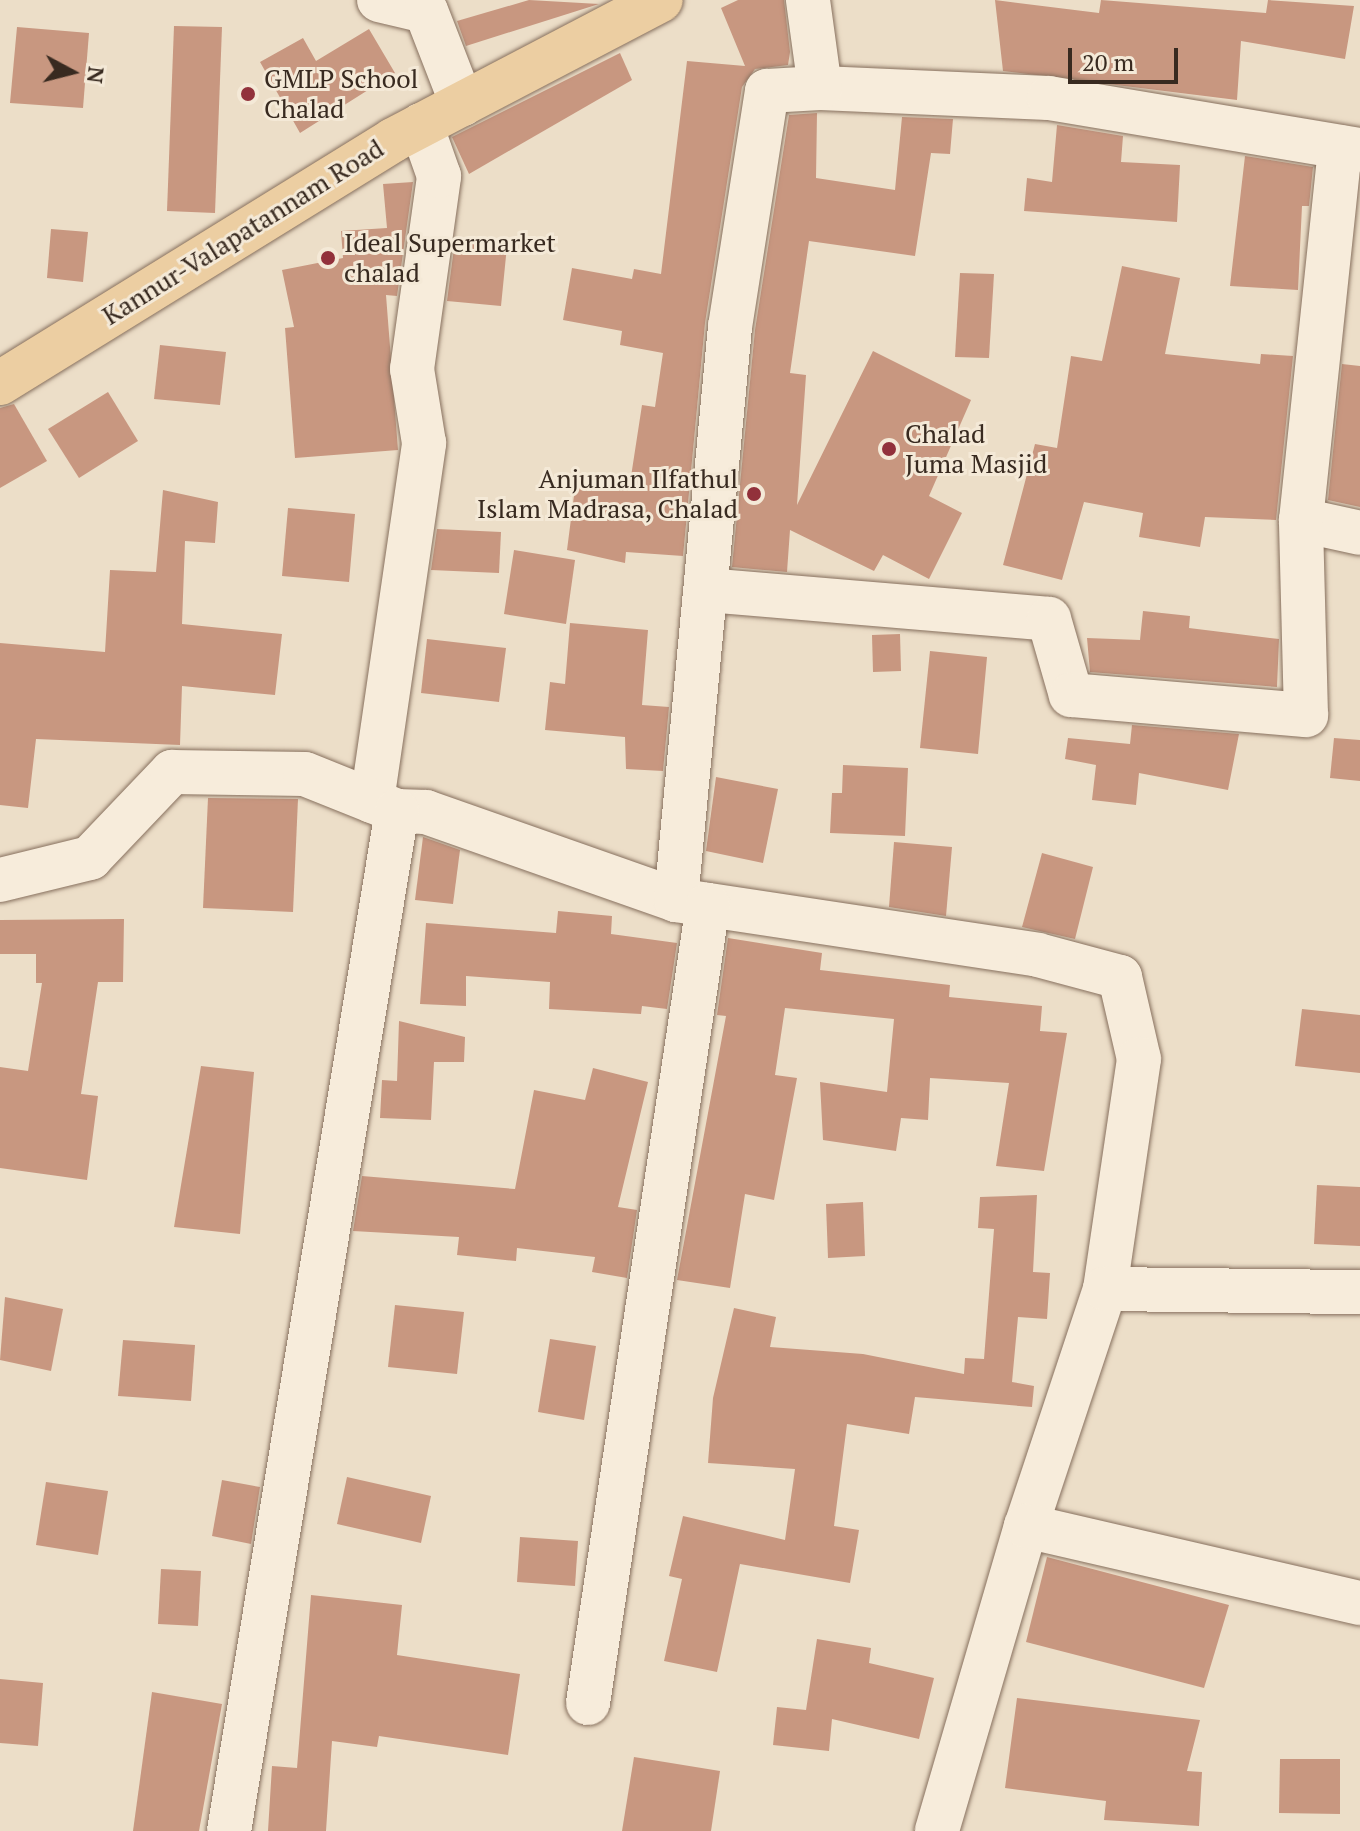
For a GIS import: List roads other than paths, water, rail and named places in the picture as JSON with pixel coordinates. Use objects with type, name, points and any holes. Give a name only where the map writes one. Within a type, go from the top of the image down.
[{"type":"main road","name":"Kannur-Valapatannam Road","points":[[0,383],[421,125],[661,0]]},
{"type":"street","points":[[379,0],[426,11],[462,104]]},
{"type":"street","points":[[808,0],[820,88]]},
{"type":"street","points":[[588,1703],[692,902],[706,590],[711,479],[767,91],[820,88],[1049,98],[1350,148],[1301,520],[1306,715],[1071,695],[1049,619],[706,590]]},
{"type":"street","points":[[229,1831],[384,806],[424,443],[412,369],[439,176],[421,125]]},
{"type":"street","points":[[1301,520],[1360,533]]},
{"type":"street","points":[[0,880],[90,858],[172,772],[305,774],[384,806],[426,812],[692,902],[1038,955],[1120,977],[1139,1059],[1105,1289],[1026,1526],[937,1831]]},
{"type":"street","points":[[1105,1289],[1360,1292]]},
{"type":"street","points":[[1026,1526],[1360,1603]]},
{"type":"place","name":"GMLP School Chalad","points":[[248,94]]},
{"type":"place","name":"Ideal Supermarket chalad","points":[[328,258]]},
{"type":"place","name":"Chalad Juma Masjid","points":[[889,449]]},
{"type":"place","name":"Anjuman Ilfathul Islam Madrasa, Chalad","points":[[754,494]]}]
